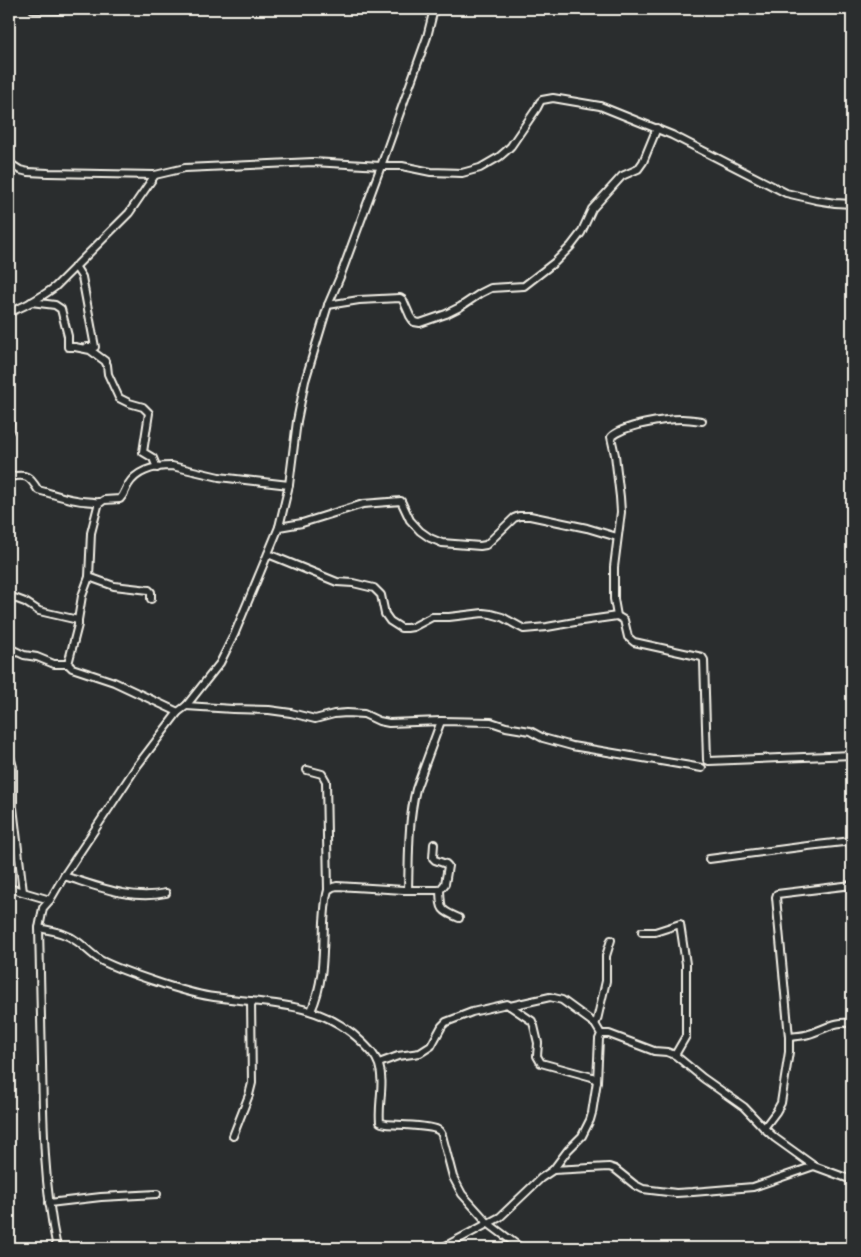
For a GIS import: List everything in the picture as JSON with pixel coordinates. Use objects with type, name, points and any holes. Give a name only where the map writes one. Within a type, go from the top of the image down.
[{"type":"street","points":[[33,9],[63,10]]},
{"type":"street","points":[[57,1248],[46,1171],[42,1107],[39,928],[44,908],[137,766],[178,712],[186,706],[220,663],[234,635],[283,514],[305,382],[328,305],[381,166],[427,37],[434,9]]},
{"type":"street","points":[[9,163],[20,170],[28,172],[155,175],[186,168],[313,162],[402,166],[431,172],[462,174],[488,164],[506,151],[538,108],[540,102],[552,98],[600,106],[657,128],[786,193],[852,204]]},
{"type":"street","points":[[328,305],[359,300],[399,298],[403,300],[408,314],[414,322],[420,323],[446,314],[491,288],[524,286],[545,271],[571,246],[581,232],[592,209],[622,176],[640,167],[657,128]]},
{"type":"street","points":[[9,312],[31,302],[55,287],[129,213],[155,175]]},
{"type":"street","points":[[31,302],[55,305],[61,309],[68,336],[68,347],[95,347],[82,277],[75,266]]},
{"type":"street","points":[[83,348],[90,350],[105,361],[108,374],[119,398],[143,407],[149,413],[143,452],[153,458],[157,468]]},
{"type":"street","points":[[9,415],[9,431]]},
{"type":"street","points":[[617,616],[614,599],[614,567],[621,512],[615,455],[611,437],[618,432],[652,422],[683,419],[702,421]]},
{"type":"street","points":[[9,477],[26,476],[38,490],[77,500],[100,503],[104,500],[120,500],[129,482],[142,472],[172,466],[219,477],[289,485]]},
{"type":"street","points":[[279,527],[302,523],[363,504],[401,501],[415,526],[430,538],[442,544],[486,545],[514,518],[524,516],[587,528],[617,537]]},
{"type":"street","points":[[68,664],[78,624],[82,596],[89,577],[92,534],[99,502]]},
{"type":"street","points":[[268,554],[337,582],[353,583],[374,588],[381,595],[385,614],[390,621],[401,628],[413,627],[432,617],[487,613],[496,615],[524,629],[617,616],[624,620],[628,637],[634,642],[702,657],[704,660],[707,760],[709,762],[852,755]]},
{"type":"street","points":[[89,577],[114,586],[149,590],[151,592],[151,599]]},
{"type":"street","points":[[9,596],[25,602],[39,611],[78,620]]},
{"type":"street","points":[[9,648],[24,655],[37,657],[54,664],[68,664],[72,668],[114,682],[178,712]]},
{"type":"street","points":[[186,706],[269,710],[314,719],[334,714],[364,714],[379,721],[389,723],[490,722],[530,731],[542,738],[572,746],[702,768]]},
{"type":"street","points":[[408,890],[413,799],[441,721]]},
{"type":"street","points":[[9,753],[12,767],[13,807],[23,892]]},
{"type":"street","points":[[307,770],[322,774],[326,781],[328,890],[325,908],[321,981],[317,1000],[311,1011]]},
{"type":"street","points":[[709,859],[852,842]]},
{"type":"street","points":[[434,844],[433,858],[448,866],[445,884],[440,890],[441,906],[444,910],[460,918]]},
{"type":"street","points":[[64,876],[120,893],[138,895],[166,893]]},
{"type":"street","points":[[764,1128],[781,1103],[789,1052],[777,894],[852,885]]},
{"type":"street","points":[[328,890],[337,886],[440,890]]},
{"type":"street","points":[[9,888],[50,900]]},
{"type":"street","points":[[642,932],[655,932],[680,924],[686,964],[686,1036],[675,1055]]},
{"type":"street","points":[[39,928],[66,935],[104,962],[167,985],[198,995],[296,1006],[331,1019],[354,1034],[374,1054],[379,1063],[381,1074],[380,1122],[382,1124],[428,1127],[439,1131],[442,1135],[456,1185],[462,1194],[488,1224],[521,1248]]},
{"type":"street","points":[[595,1024],[606,982],[606,956],[611,940]]},
{"type":"street","points":[[510,1006],[550,997],[562,1000],[595,1024],[601,1034]]},
{"type":"street","points":[[233,1136],[252,1083],[251,1001]]},
{"type":"street","points":[[379,1063],[398,1056],[420,1054],[431,1046],[446,1022],[472,1012],[504,1004],[532,1021],[538,1043],[537,1056],[541,1063],[592,1077],[597,1081]]},
{"type":"street","points":[[789,1037],[808,1034],[840,1023],[852,1024]]},
{"type":"street","points":[[601,1034],[609,1034],[654,1051],[675,1055],[703,1078],[744,1107],[764,1128],[814,1166],[852,1180]]},
{"type":"street","points":[[442,1248],[500,1218],[541,1178],[553,1170],[568,1150],[582,1136],[592,1112],[601,1034]]},
{"type":"street","points":[[553,1170],[603,1166],[615,1168],[635,1185],[643,1189],[693,1192],[754,1187],[814,1166]]},
{"type":"street","points":[[50,1203],[101,1197],[157,1194]]}]
